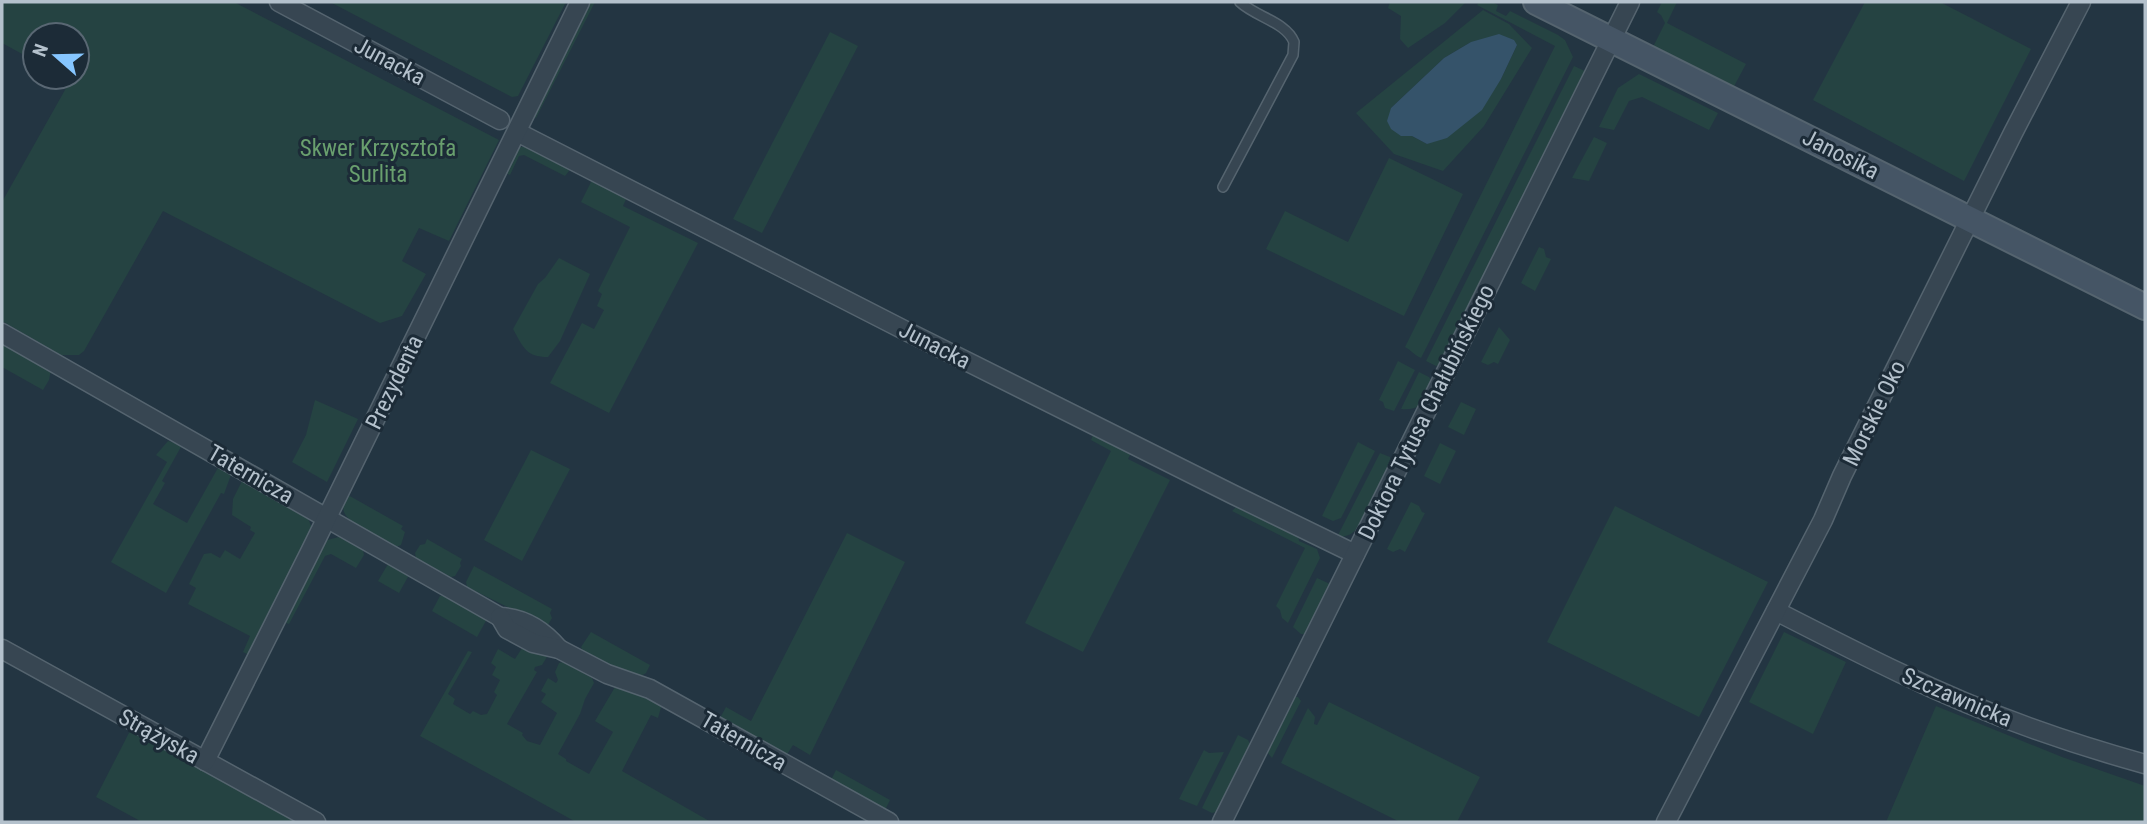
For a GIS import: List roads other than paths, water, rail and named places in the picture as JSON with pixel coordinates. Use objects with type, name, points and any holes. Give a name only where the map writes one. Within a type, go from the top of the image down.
[{"type":"street","name":"Junacka","points":[[279,2],[500,120]]},
{"type":"street","name":"Prezydenta","points":[[205,761],[580,2]]},
{"type":"street","name":"Janosika","points":[[1536,2],[2145,307]]},
{"type":"street","name":"Doktora Tytusa Chałubińskiego","points":[[1222,822],[1630,2]]},
{"type":"street","name":"Morskie Oko","points":[[1666,822],[1823,520],[1842,477],[2081,2]]},
{"type":"street","points":[[513,140],[500,120],[525,115]]},
{"type":"street","name":"Junacka","points":[[513,140],[1355,554]]},
{"type":"street","name":"Taternicza","points":[[2,333],[500,617],[514,618],[532,626],[549,637],[559,649],[589,666],[673,700],[889,822]]},
{"type":"street","name":"Szczawnicka","points":[[1776,611],[1949,695],[2062,739],[2145,764]]},
{"type":"street","name":"Strążyska","points":[[2,649],[316,822]]},
{"type":"lane","points":[[1223,187],[1293,55],[1294,42],[1288,32],[1251,12],[1240,2]]},
{"type":"water","points":[[1499,34],[1514,40],[1517,45],[1482,110],[1447,138],[1427,144],[1412,136],[1401,136],[1391,129],[1387,121],[1391,108],[1444,58],[1471,42]]},
{"type":"park label","name":"Skwer Krzysztofa Surlita","points":[[378,161]]}]
